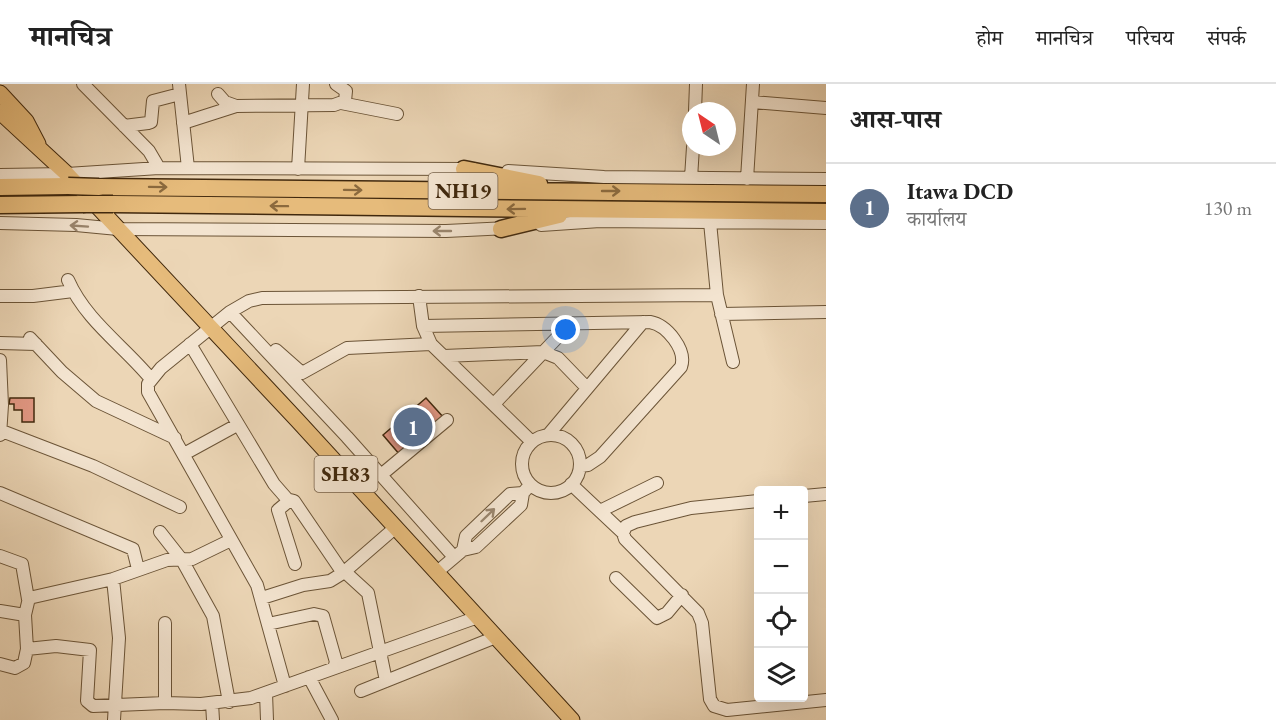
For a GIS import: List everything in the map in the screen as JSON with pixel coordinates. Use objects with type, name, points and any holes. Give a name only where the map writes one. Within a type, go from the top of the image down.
[{"type":"highway","points":[[464,169],[576,191]]},
{"type":"highway","name":"NH19","points":[[0,187],[67,180],[99,186],[826,194]]},
{"type":"highway","name":"NH19","points":[[0,205],[113,204],[465,210],[592,208],[826,212]]},
{"type":"highway","points":[[501,229],[592,208]]},
{"type":"main road","name":"SH83","points":[[0,93],[26,121],[41,149]]},
{"type":"main road","name":"SH83","points":[[0,112],[41,149],[67,180],[118,229],[396,527],[572,720]]},
{"type":"street","points":[[83,84],[149,152],[159,168]]},
{"type":"street","points":[[298,169],[303,84]]},
{"type":"street","points":[[336,84],[346,91],[345,100],[341,104]]},
{"type":"street","points":[[695,102],[696,84]]},
{"type":"street","points":[[747,179],[753,84]]},
{"type":"street","points":[[124,126],[148,123],[151,118],[153,101],[179,89],[188,168]]},
{"type":"street","points":[[218,94],[225,102],[236,106]]},
{"type":"street","points":[[752,102],[826,108]]},
{"type":"street","points":[[183,123],[236,106],[341,104],[398,114]]},
{"type":"street","points":[[691,178],[692,156]]},
{"type":"street","points":[[0,175],[67,180],[159,168],[464,169],[604,177],[826,179]]},
{"type":"street","points":[[0,223],[76,225],[118,229],[501,229],[600,220],[826,223]]},
{"type":"street","points":[[710,222],[717,295],[733,362]]},
{"type":"street","points":[[0,296],[33,296],[70,286],[106,333],[151,379]]},
{"type":"street","points":[[285,686],[262,598],[148,392],[147,386],[151,379],[233,310],[262,298],[717,295]]},
{"type":"street","points":[[419,296],[423,326],[431,344],[532,442]]},
{"type":"street","points":[[233,310],[297,371],[302,373],[347,348],[431,344]]},
{"type":"street","points":[[233,310],[381,475],[458,553]]},
{"type":"street","points":[[722,315],[826,312]]},
{"type":"street","points":[[423,326],[643,322],[657,323],[669,333],[682,355],[681,367],[600,457],[588,465],[580,466]]},
{"type":"street","points":[[437,572],[458,553],[476,546],[521,505],[527,489],[522,465],[523,457],[532,442],[548,435],[643,322]]},
{"type":"street","points":[[494,405],[571,323]]},
{"type":"street","points":[[0,344],[33,341],[62,372],[96,401],[175,438]]},
{"type":"street","points":[[190,344],[274,484],[288,500],[294,501],[338,570],[368,593],[386,681]]},
{"type":"street","points":[[444,356],[543,352],[558,358],[587,388]]},
{"type":"street","points":[[0,360],[1,433],[93,466],[180,507]]},
{"type":"street","points":[[381,475],[447,420]]},
{"type":"street","points":[[184,454],[237,425]]},
{"type":"street","points":[[548,435],[558,436],[574,447],[580,466],[571,488]]},
{"type":"street","points":[[600,511],[657,483]]},
{"type":"street","points":[[527,489],[544,492],[571,488],[623,533],[625,539],[692,604],[702,623],[710,699],[714,706],[727,710],[826,700]]},
{"type":"street","points":[[0,493],[133,549],[138,569]]},
{"type":"street","points":[[808,496],[826,494]]},
{"type":"street","points":[[288,500],[278,508],[278,512],[295,564]]},
{"type":"street","points":[[623,533],[626,526],[634,522],[691,508],[754,502]]},
{"type":"street","points":[[262,598],[303,585],[330,581],[344,573],[360,556],[396,527]]},
{"type":"street","points":[[160,532],[182,560],[213,616],[229,702]]},
{"type":"street","points":[[28,599],[113,579],[167,560],[192,559],[231,540]]},
{"type":"street","points":[[0,556],[22,564],[28,599],[25,615],[27,649],[24,663],[10,668],[0,664]]},
{"type":"street","points":[[616,578],[657,618],[667,613],[682,595]]},
{"type":"street","points":[[113,579],[119,638],[114,720]]},
{"type":"street","points":[[0,611],[25,615]]},
{"type":"street","points":[[268,624],[314,615],[323,616],[336,662],[334,668]]},
{"type":"street","points":[[27,649],[56,646],[90,650],[88,703],[93,706],[212,704],[266,693],[478,617]]},
{"type":"street","points":[[165,623],[165,703]]},
{"type":"street","points":[[361,691],[496,637]]},
{"type":"street","points":[[309,677],[332,720]]},
{"type":"street","points":[[266,693],[267,720]]},
{"type":"street","points":[[212,704],[213,720]]},
{"type":"building","points":[[10,398],[34,398],[34,422],[22,422],[22,410],[14,410],[14,404],[9,404]]},
{"type":"building","points":[[426,398],[444,418],[400,455],[383,435]]},
{"type":"place","name":"Itawa DCD","points":[[413,427]]}]
